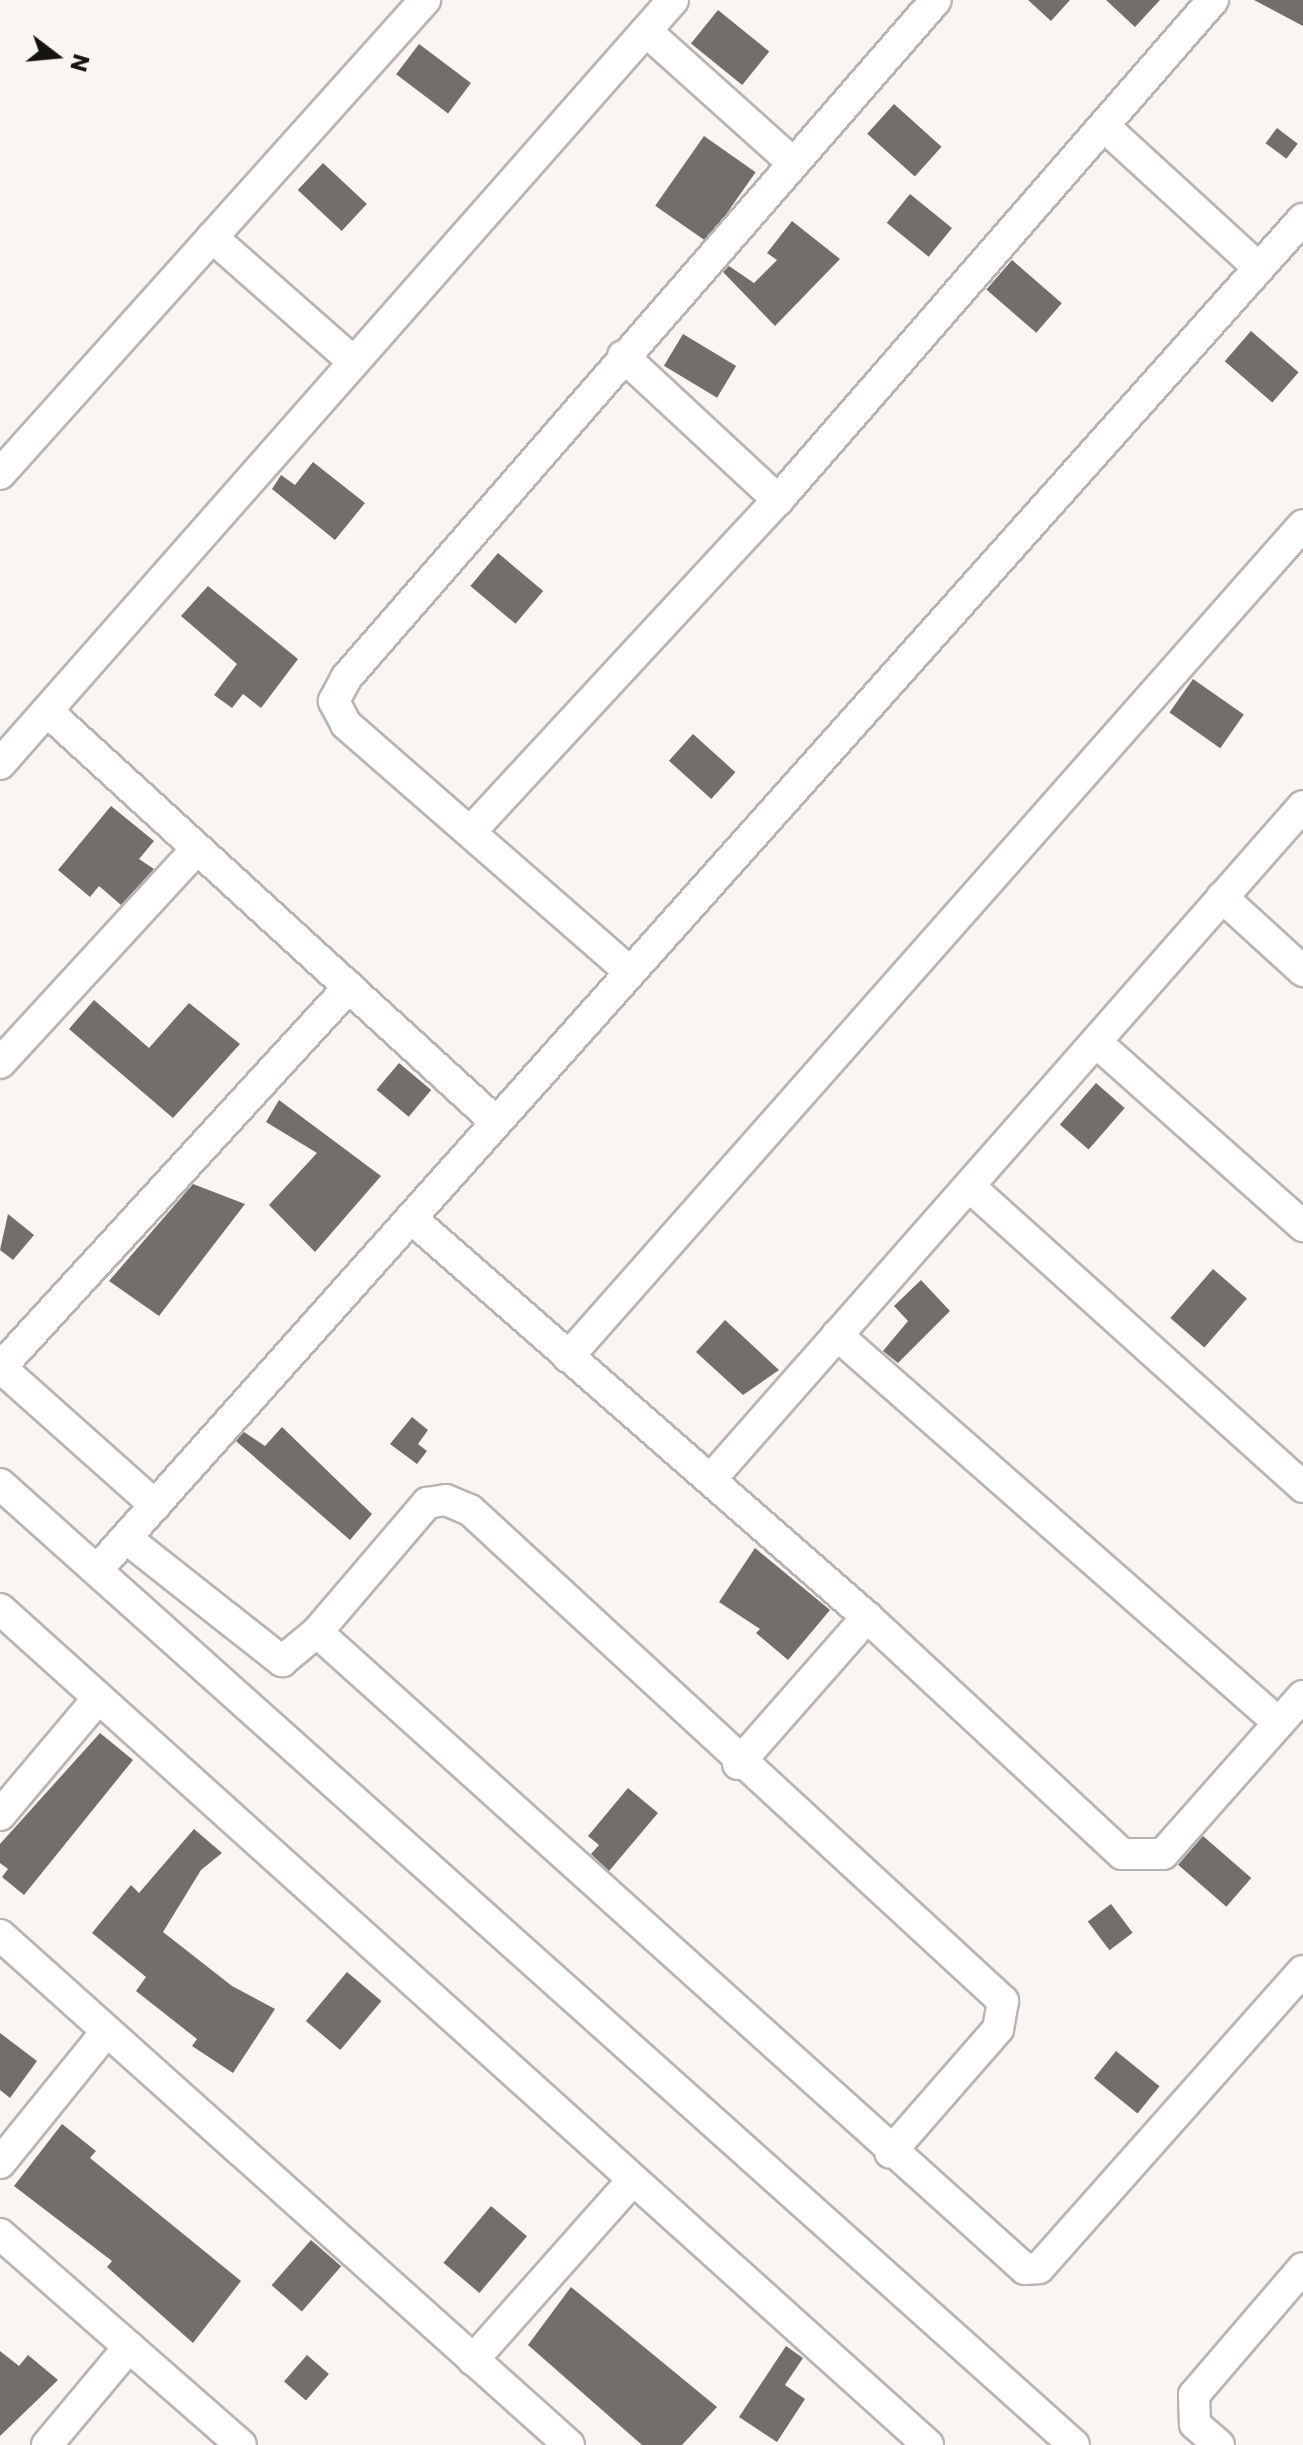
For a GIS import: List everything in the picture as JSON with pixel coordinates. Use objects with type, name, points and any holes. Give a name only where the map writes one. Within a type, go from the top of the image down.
[{"type":"street","points":[[0,474],[425,0]]},
{"type":"street","points":[[0,764],[673,0]]},
{"type":"street","points":[[630,972],[472,830],[346,724],[334,701],[347,677],[623,356],[936,0]]},
{"type":"street","points":[[472,830],[778,500],[1106,128],[1213,0]]},
{"type":"street","points":[[646,31],[793,163]]},
{"type":"street","points":[[1106,128],[1259,268]]},
{"type":"street","points":[[97,1570],[1303,219]]},
{"type":"street","points":[[212,237],[354,362]]},
{"type":"street","points":[[623,356],[778,500]]},
{"type":"street","points":[[568,1357],[1301,532]]},
{"type":"street","points":[[47,711],[496,1122]]},
{"type":"street","points":[[711,1479],[1303,806]]},
{"type":"street","points":[[0,1063],[197,849]]},
{"type":"street","points":[[1222,897],[1303,971]]},
{"type":"street","points":[[155,1505],[0,1368],[349,987]]},
{"type":"street","points":[[1097,1043],[1303,1226]]},
{"type":"street","points":[[969,1186],[1303,1487]]},
{"type":"street","points":[[411,1218],[867,1617],[1122,1854],[1163,1854],[1303,1696]]},
{"type":"street","points":[[837,1335],[1279,1723]]},
{"type":"street","points":[[0,1484],[1074,2445]]},
{"type":"street","points":[[126,1538],[272,1658],[291,1657],[317,1632],[427,1503],[446,1500],[470,1510],[738,1764],[1003,2001],[998,2029],[890,2153]]},
{"type":"street","points":[[0,1609],[96,1701],[928,2445]]},
{"type":"street","points":[[738,1764],[867,1617]]},
{"type":"street","points":[[317,1632],[1009,2261],[1039,2268],[1303,1971]]},
{"type":"street","points":[[0,1815],[96,1701]]},
{"type":"street","points":[[0,1935],[569,2445]]},
{"type":"street","points":[[0,2163],[107,2031]]},
{"type":"street","points":[[473,2360],[632,2181]]},
{"type":"street","points":[[0,2234],[241,2445]]},
{"type":"street","points":[[1219,2445],[1195,2424],[1194,2395],[1303,2268]]},
{"type":"street","points":[[47,2445],[129,2347]]},
{"type":"building","points":[[1028,0],[1070,0],[1051,21]]},
{"type":"building","points":[[1106,0],[1160,0],[1135,27]]},
{"type":"building","points":[[1254,0],[1303,0],[1303,26]]},
{"type":"building","points":[[718,10],[769,52],[742,85],[691,43]]},
{"type":"building","points":[[419,44],[471,83],[448,113],[396,74]]},
{"type":"building","points":[[894,104],[942,147],[915,177],[867,134]]},
{"type":"building","points":[[1277,128],[1298,144],[1286,159],[1266,143]]},
{"type":"building","points":[[704,136],[756,172],[707,242],[655,206]]},
{"type":"building","points":[[323,163],[367,204],[342,231],[298,190]]},
{"type":"building","points":[[910,194],[952,228],[929,257],[887,223]]},
{"type":"building","points":[[792,221],[840,259],[775,326],[723,272],[729,266],[754,283],[777,260],[767,253]]},
{"type":"building","points":[[1012,260],[1062,303],[1036,333],[986,289]]},
{"type":"building","points":[[1251,331],[1299,372],[1272,403],[1225,361]]},
{"type":"building","points":[[683,334],[736,366],[717,398],[664,366]]},
{"type":"building","points":[[313,462],[365,503],[335,540],[272,489],[281,475],[295,485]]},
{"type":"building","points":[[498,553],[543,591],[516,624],[470,586]]},
{"type":"building","points":[[208,586],[298,659],[261,708],[243,694],[232,708],[214,695],[237,664],[181,616]]},
{"type":"building","points":[[1193,679],[1244,715],[1220,748],[1169,713]]},
{"type":"building","points":[[693,734],[735,772],[711,799],[669,761]]},
{"type":"building","points":[[111,806],[154,841],[139,859],[154,869],[121,905],[99,886],[90,897],[58,870]]},
{"type":"building","points":[[94,1000],[149,1048],[189,1003],[240,1044],[173,1118],[69,1029]]},
{"type":"building","points":[[399,1063],[431,1090],[409,1117],[377,1090]]},
{"type":"building","points":[[1096,1083],[1125,1108],[1089,1149],[1060,1125]]},
{"type":"building","points":[[279,1100],[381,1176],[315,1252],[269,1205],[317,1153],[266,1122]]},
{"type":"building","points":[[193,1184],[245,1204],[159,1316],[109,1281]]},
{"type":"building","points":[[8,1214],[34,1235],[13,1260],[0,1250]]},
{"type":"building","points":[[1213,1269],[1247,1299],[1204,1348],[1170,1318]]},
{"type":"building","points":[[921,1280],[950,1311],[898,1363],[883,1351],[908,1321],[894,1306]]},
{"type":"building","points":[[725,1320],[779,1370],[743,1395],[696,1352]]},
{"type":"building","points":[[412,1417],[428,1430],[418,1444],[427,1451],[417,1464],[390,1444]]},
{"type":"building","points":[[282,1427],[372,1514],[350,1540],[236,1441],[244,1432],[265,1446]]},
{"type":"building","points":[[755,1548],[830,1610],[788,1660],[756,1633],[760,1629],[719,1602]]},
{"type":"building","points":[[100,1733],[133,1760],[24,1895],[2,1877],[8,1869],[0,1863],[0,1844]]},
{"type":"building","points":[[628,1788],[658,1813],[609,1871],[591,1854],[599,1845],[588,1836]]},
{"type":"building","points":[[194,1829],[222,1853],[201,1870],[163,1932],[232,1986],[275,2009],[233,2073],[192,2046],[197,2039],[136,1991],[146,1977],[92,1933],[131,1885],[139,1893]]},
{"type":"building","points":[[1203,1836],[1251,1878],[1226,1907],[1178,1865]]},
{"type":"building","points":[[1111,1904],[1133,1933],[1110,1950],[1088,1921]]},
{"type":"building","points":[[347,1972],[381,2001],[340,2050],[306,2021]]},
{"type":"building","points":[[0,2033],[37,2061],[10,2098],[0,2090]]},
{"type":"building","points":[[1116,2051],[1160,2086],[1137,2113],[1094,2078]]},
{"type":"building","points":[[62,2124],[96,2151],[90,2158],[241,2281],[193,2343],[107,2267],[112,2261],[14,2186]]},
{"type":"building","points":[[491,2206],[527,2236],[479,2293],[443,2263]]},
{"type":"building","points":[[311,2240],[341,2266],[302,2312],[272,2285]]},
{"type":"building","points":[[571,2287],[717,2407],[682,2445],[642,2445],[528,2345]]},
{"type":"building","points":[[786,2346],[803,2358],[785,2385],[805,2399],[777,2442],[739,2417]]},
{"type":"building","points":[[0,2351],[19,2366],[28,2355],[58,2380],[0,2436]]},
{"type":"building","points":[[307,2355],[329,2374],[306,2400],[284,2381]]}]
